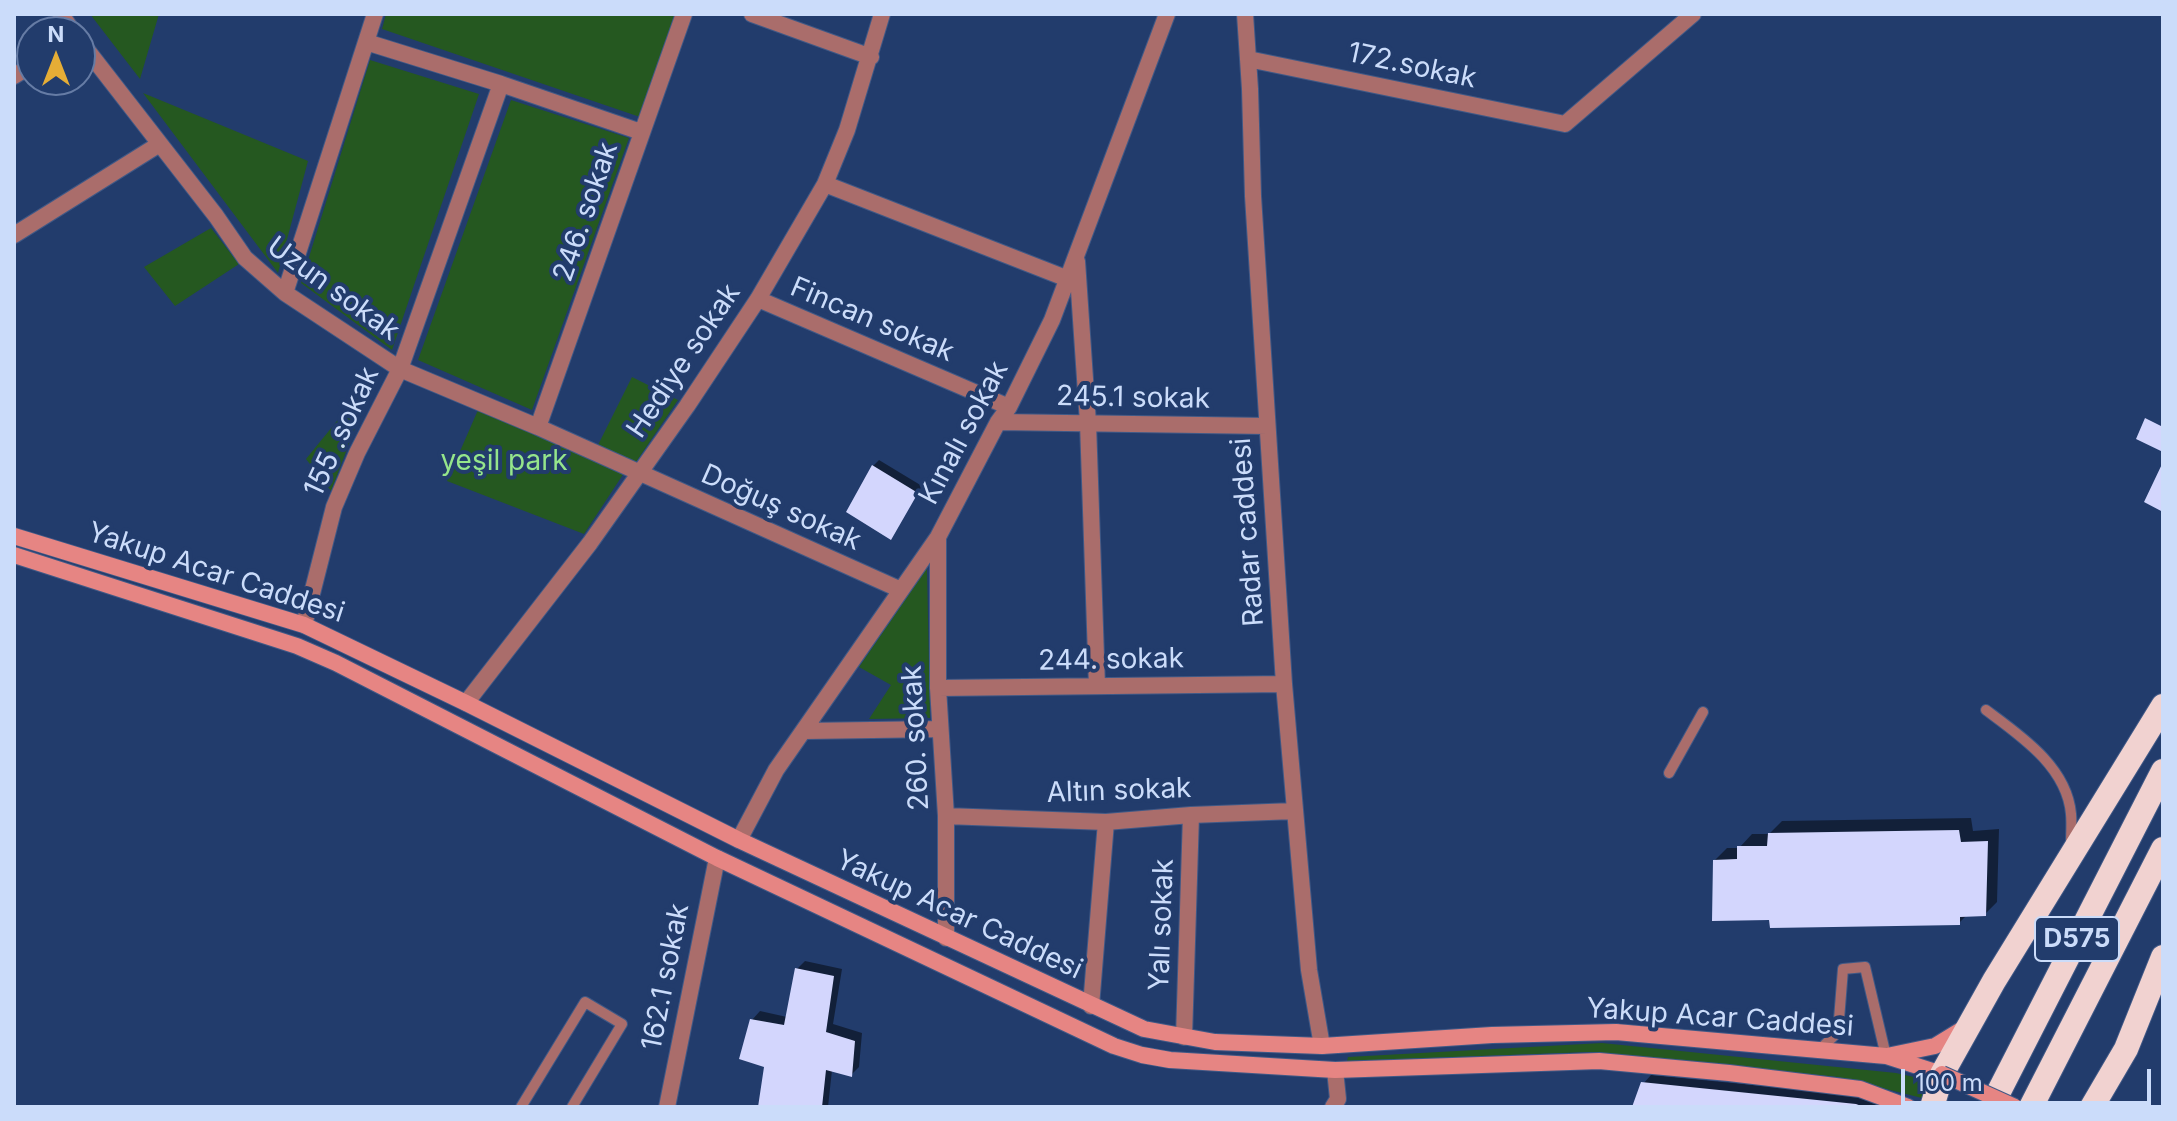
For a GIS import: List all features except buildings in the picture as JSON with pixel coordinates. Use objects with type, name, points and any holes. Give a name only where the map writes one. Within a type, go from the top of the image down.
[{"type":"highway","points":[[1932,1107],[1942,1074],[1970,1024],[2163,706]]},
{"type":"highway","name":"D575","points":[[1991,1107],[2163,771]]},
{"type":"highway","name":"D575","points":[[2031,1107],[2163,849]]},
{"type":"highway","points":[[2098,1103],[2126,1049],[2163,957]]},
{"type":"street","points":[[285,293],[375,14]]},
{"type":"street","name":"246. sokak","points":[[538,427],[684,14]]},
{"type":"street","points":[[752,14],[871,57]]},
{"type":"street","name":"Hediye sokak","points":[[466,703],[590,543],[758,299],[825,184],[847,130],[882,14]]},
{"type":"street","name":"Kınalı sokak","points":[[739,840],[776,770],[938,537],[998,422],[1009,407],[1052,320],[1167,14]]},
{"type":"street","name":"Radar caddesi","points":[[1245,14],[1253,196],[1284,684],[1309,970],[1322,1046]]},
{"type":"street","name":"172.sokak","points":[[1248,59],[1565,124],[1693,14]]},
{"type":"street","points":[[366,42],[641,132]]},
{"type":"street","name":"Uzun sokak","points":[[96,62],[245,258],[285,293],[400,369],[640,473]]},
{"type":"street","name":"155 .sokak","points":[[304,625],[334,507],[357,453],[400,369],[501,84]]},
{"type":"street","points":[[14,235],[158,145]]},
{"type":"street","points":[[825,184],[1068,279]]},
{"type":"street","points":[[1077,256],[1088,423],[1097,686]]},
{"type":"street","name":"Fincan sokak","points":[[758,299],[1009,407]]},
{"type":"street","name":"245.1 sokak","points":[[998,422],[1267,426]]},
{"type":"street","name":"Doğuş sokak","points":[[640,473],[901,590]]},
{"type":"street","name":"Yakup Acar Caddesi","points":[[14,536],[304,625],[739,840],[1144,1029],[1215,1042],[1322,1046],[1492,1035],[1616,1032],[1886,1056],[1942,1074],[2015,1107]]},
{"type":"street","name":"260. sokak","points":[[938,537],[938,688],[946,816],[946,938]]},
{"type":"street","name":"Yakup Acar Caddesi","points":[[14,555],[297,646],[336,663],[717,858],[1114,1046],[1142,1055],[1182,1061],[1335,1070],[1599,1061],[1744,1074],[1860,1089],[1886,1102],[1908,1107]]},
{"type":"street","name":"244. sokak","points":[[938,688],[1284,684]]},
{"type":"street","points":[[804,731],[940,729]]},
{"type":"street","name":"Altın sokak","points":[[946,816],[1106,822],[1294,811]]},
{"type":"street","name":"Yalı sokak","points":[[1184,1037],[1191,815]]},
{"type":"street","points":[[1091,1006],[1106,822]]},
{"type":"street","name":"162.1 sokak","points":[[667,1107],[717,858]]},
{"type":"street","points":[[1886,1056],[1935,1046],[1970,1024]]},
{"type":"street","points":[[1333,1107],[1338,1099],[1335,1070]]},
{"type":"lane","points":[[1986,710],[2020,735],[2056,771],[2071,811],[2071,853]]},
{"type":"lane","points":[[1669,773],[1703,712]]},
{"type":"lane","points":[[1818,1051],[1838,1032],[1843,969],[1865,967],[1886,1056]]},
{"type":"lane","points":[[521,1107],[585,1002],[622,1024],[572,1107]]},
{"type":"green space","points":[[90,14],[159,14],[140,79],[96,22],[96,16]]},
{"type":"green space","points":[[386,14],[675,14],[640,117],[382,29]]},
{"type":"green space","points":[[370,60],[479,94],[392,350],[301,283]]},
{"type":"green space","points":[[143,93],[308,161],[278,273]]},
{"type":"green space","points":[[511,100],[629,138],[532,410],[418,360]]},
{"type":"green space","points":[[211,228],[239,264],[175,306],[144,267]]},
{"type":"green space","points":[[376,373],[331,491],[306,459]]},
{"type":"green space","name":"yeşil park","points":[[632,377],[678,400],[636,462],[598,445]]},
{"type":"green space","name":"yeşil park","points":[[478,410],[624,473],[584,534],[447,481]]},
{"type":"green space","points":[[927,568],[930,718],[869,719],[891,685],[859,667]]},
{"type":"green space","points":[[1602,1043],[1896,1073],[1932,1081],[1926,1099],[1838,1077],[1589,1052],[1347,1061],[1348,1057]]}]
